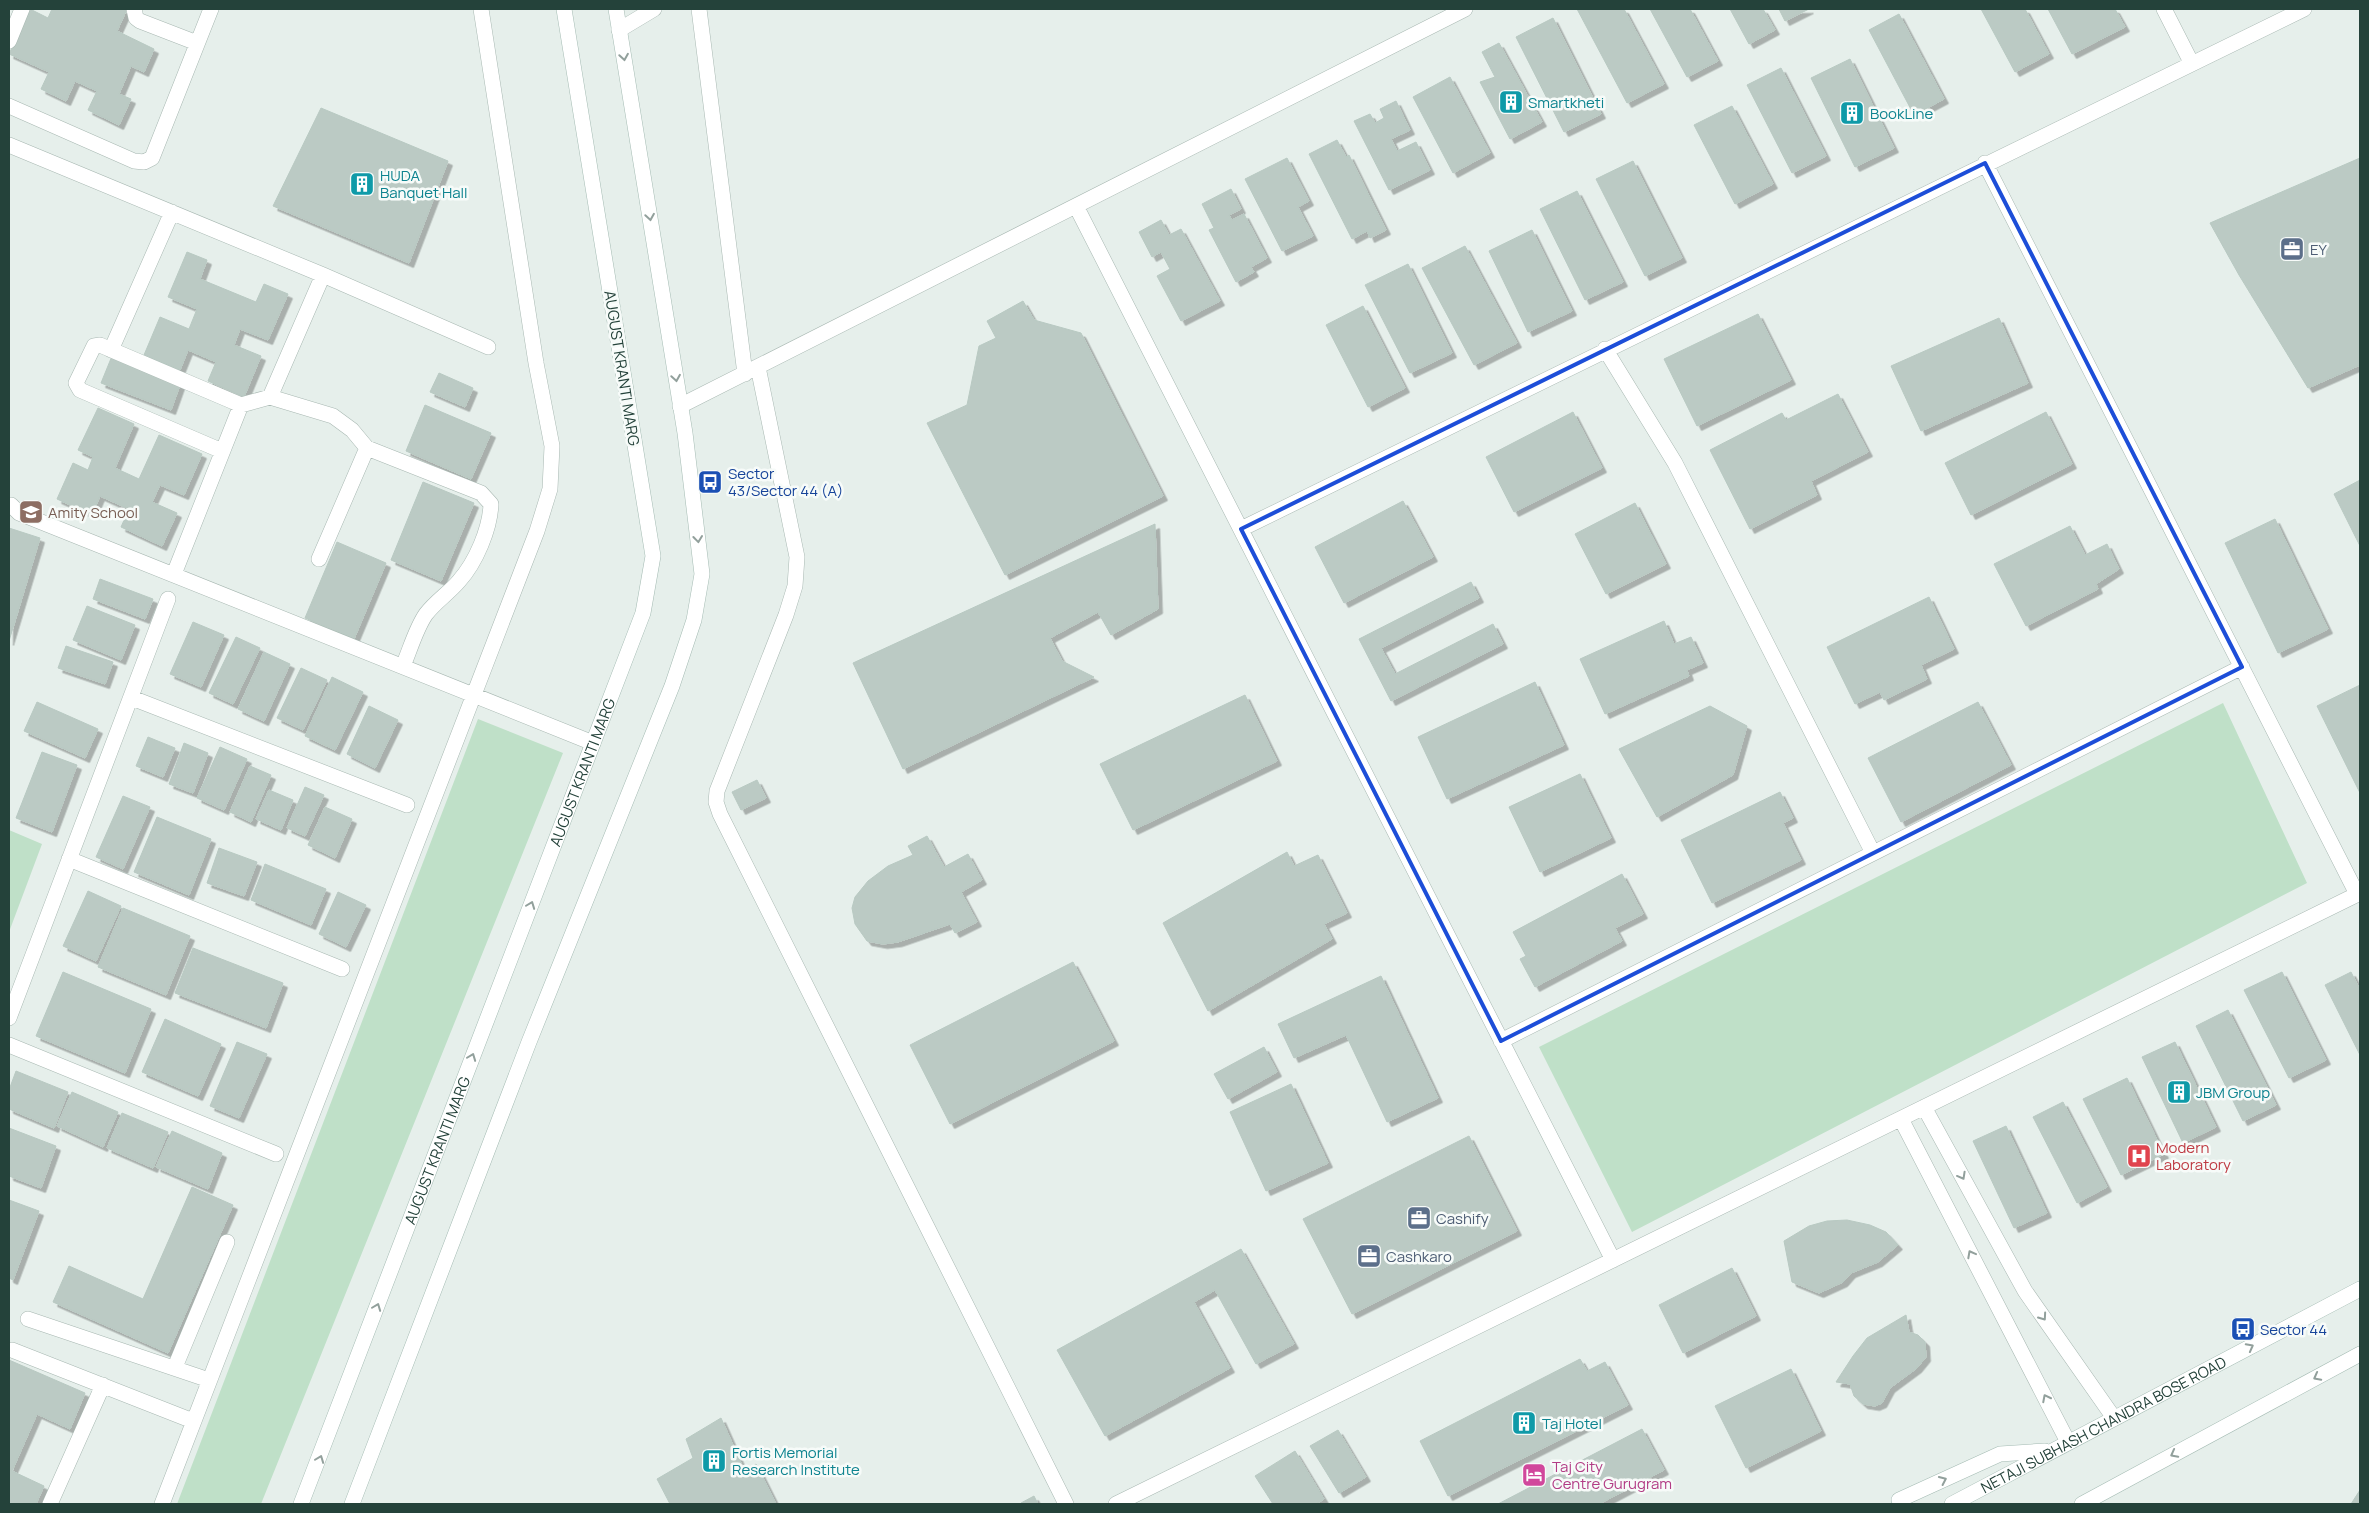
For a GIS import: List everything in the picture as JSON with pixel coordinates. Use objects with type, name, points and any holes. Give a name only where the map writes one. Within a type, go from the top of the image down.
[{"type":"street","points":[[9,40],[22,9]]},
{"type":"street","points":[[134,9],[136,18],[140,21],[197,43]]},
{"type":"street","points":[[9,106],[134,161],[144,162],[152,158],[211,9]]},
{"type":"street","points":[[162,1504],[472,694],[537,531],[550,489],[552,446],[536,363],[481,9]]},
{"type":"street","name":"AUGUST KRANTI MARG","points":[[301,1504],[643,613],[653,556],[564,9]]},
{"type":"street","points":[[352,1504],[529,1042],[672,686],[694,620],[702,574],[680,406],[616,9]]},
{"type":"street","points":[[619,30],[654,9]]},
{"type":"street","points":[[699,9],[752,370],[797,556],[795,586],[786,615],[717,791],[716,802],[720,814],[748,866],[1066,1504]]},
{"type":"street","points":[[680,406],[1465,9]]},
{"type":"street","points":[[2164,9],[2191,62]]},
{"type":"street","points":[[1241,529],[1604,349],[2191,62],[2304,9]]},
{"type":"street","points":[[9,145],[323,274],[488,347]]},
{"type":"street","points":[[1116,1504],[2359,894],[1985,163]]},
{"type":"street","points":[[1076,206],[1613,1260]]},
{"type":"street","points":[[111,350],[172,212]]},
{"type":"street","points":[[270,397],[323,274]]},
{"type":"street","points":[[222,451],[80,390],[76,383],[94,346],[100,345],[240,405],[270,397],[333,416],[352,430],[367,448],[481,493],[491,504],[490,518],[471,563],[458,581],[439,598],[425,615],[403,666]]},
{"type":"street","points":[[1604,349],[1676,463],[1873,853]]},
{"type":"street","points":[[174,574],[240,405]]},
{"type":"street","points":[[319,559],[367,448]]},
{"type":"street","points":[[11,505],[19,513],[593,743]]},
{"type":"street","points":[[9,1018],[168,599]]},
{"type":"street","points":[[1501,1041],[2242,667]]},
{"type":"street","points":[[132,698],[407,805]]},
{"type":"street","points":[[69,859],[342,969]]},
{"type":"street","points":[[9,1044],[276,1154]]},
{"type":"street","points":[[1924,1107],[2025,1291],[2114,1418]]},
{"type":"street","points":[[1900,1119],[2068,1442]]},
{"type":"street","points":[[175,1368],[226,1242]]},
{"type":"street","name":"NETAJI SUBHASH CHANDRA BOSE ROAD","points":[[1952,1504],[2360,1289]]},
{"type":"street","points":[[28,1319],[209,1380]]},
{"type":"street","points":[[12,1350],[193,1421]]},
{"type":"street","points":[[2082,1504],[2360,1354]]},
{"type":"street","points":[[50,1504],[103,1386]]},
{"type":"street","points":[[1899,1500],[2000,1454],[2052,1450]]},
{"type":"highlighted area","points":[[1985,163],[2242,667],[1501,1041],[1241,529]]},
{"type":"green space","points":[[2223,703],[2307,883],[1632,1232],[1539,1047]]},
{"type":"green space","points":[[478,719],[563,753],[261,1504],[177,1504]]},
{"type":"green space","points":[[9,830],[42,844],[9,932]]},
{"type":"building","points":[[30,9],[48,18],[52,9],[127,9],[117,31],[154,49],[144,72],[131,66],[119,94],[131,99],[119,125],[88,110],[97,91],[75,81],[66,101],[41,89],[49,72],[9,54]]},
{"type":"building","points":[[1577,9],[1624,9],[1664,84],[1627,103]]},
{"type":"building","points":[[1650,9],[1690,9],[1718,61],[1687,77]]},
{"type":"building","points":[[1730,9],[1763,9],[1775,30],[1749,44]]},
{"type":"building","points":[[1779,9],[1809,9],[1785,21]]},
{"type":"building","points":[[1981,9],[2025,9],[2049,54],[2015,72]]},
{"type":"building","points":[[2048,9],[2115,9],[2125,27],[2072,54]]},
{"type":"building","points":[[1899,14],[1944,99],[1914,115],[1869,30]]},
{"type":"building","points":[[1553,18],[1601,114],[1564,132],[1516,37]]},
{"type":"building","name":"Smartkheti","points":[[1499,43],[1542,122],[1510,139],[1480,82],[1495,77],[1482,52]]},
{"type":"building","name":"BookLine","points":[[1850,59],[1894,148],[1855,167],[1811,78]]},
{"type":"building","points":[[1781,68],[1826,156],[1792,173],[1747,85]]},
{"type":"building","points":[[1450,77],[1490,153],[1453,173],[1413,97]]},
{"type":"building","points":[[1396,101],[1410,130],[1391,139],[1397,151],[1416,142],[1430,170],[1389,190],[1354,121],[1370,114],[1375,123],[1384,118],[1380,109]]},
{"type":"building","points":[[1732,106],[1773,184],[1735,204],[1694,125]]},
{"type":"building","name":"HUDA Banquet Hall","points":[[321,108],[448,161],[409,263],[273,206]]},
{"type":"building","points":[[1337,140],[1346,157],[1349,155],[1386,230],[1370,238],[1367,231],[1352,239],[1309,154]]},
{"type":"building","points":[[1287,158],[1309,201],[1298,207],[1313,236],[1282,251],[1245,179]]},
{"type":"building","name":"EY","points":[[2360,158],[2360,365],[2308,388],[2239,275],[2210,223]]},
{"type":"building","points":[[1633,161],[1682,258],[1645,276],[1596,179]]},
{"type":"building","points":[[1231,189],[1241,209],[1229,215],[1232,220],[1244,214],[1267,258],[1251,267],[1254,272],[1236,282],[1209,230],[1214,228],[1202,204]]},
{"type":"building","points":[[1577,191],[1623,282],[1585,300],[1540,209]]},
{"type":"building","points":[[1161,220],[1169,235],[1181,229],[1220,301],[1181,321],[1157,276],[1170,269],[1161,252],[1152,257],[1139,232]]},
{"type":"building","points":[[1532,230],[1572,311],[1528,332],[1489,251]]},
{"type":"building","points":[[1465,246],[1517,343],[1474,365],[1422,268]]},
{"type":"building","points":[[187,252],[207,260],[200,279],[256,302],[264,284],[288,294],[268,340],[240,329],[234,345],[261,356],[244,397],[208,381],[216,362],[188,350],[180,370],[144,355],[160,317],[189,329],[197,309],[168,297]]},
{"type":"building","points":[[1408,264],[1452,353],[1410,373],[1365,285]]},
{"type":"building","points":[[1023,301],[1034,320],[1081,333],[1163,496],[1005,575],[927,423],[967,405],[979,346],[996,338],[987,321]]},
{"type":"building","points":[[1363,306],[1405,388],[1368,407],[1326,325]]},
{"type":"building","points":[[1758,314],[1791,380],[1697,426],[1664,359]]},
{"type":"building","points":[[1999,318],[2028,383],[1921,431],[1891,366]]},
{"type":"building","points":[[112,356],[181,382],[171,410],[101,383]]},
{"type":"building","points":[[439,373],[473,388],[465,407],[430,392]]},
{"type":"building","points":[[1838,394],[1868,452],[1811,481],[1817,495],[1750,529],[1710,450],[1782,413],[1786,420]]},
{"type":"building","points":[[425,405],[491,433],[471,479],[406,451]]},
{"type":"building","points":[[98,408],[134,424],[115,468],[139,479],[159,435],[202,454],[184,495],[160,485],[152,502],[177,513],[162,546],[121,527],[129,509],[100,496],[92,515],[57,499],[73,463],[88,470],[93,457],[78,450]]},
{"type":"building","points":[[1573,412],[1602,468],[1514,512],[1486,457]]},
{"type":"building","points":[[2046,412],[2072,464],[1971,515],[1945,463]]},
{"type":"building","points":[[2360,480],[2360,546],[2334,494]]},
{"type":"building","points":[[423,482],[474,503],[441,581],[391,560]]},
{"type":"building","points":[[1403,501],[1433,557],[1344,603],[1315,547]]},
{"type":"building","points":[[1635,503],[1666,564],[1606,594],[1575,534]]},
{"type":"building","points":[[2275,519],[2328,629],[2278,653],[2225,543]]},
{"type":"building","points":[[1155,524],[1158,609],[1111,635],[1098,612],[1050,638],[1062,661],[1094,677],[903,769],[853,663]]},
{"type":"building","points":[[2070,526],[2085,555],[2107,544],[2119,569],[2096,584],[2098,589],[2026,626],[1994,564]]},
{"type":"building","points":[[9,528],[40,538],[9,641]]},
{"type":"building","points":[[337,542],[386,563],[354,639],[305,618]]},
{"type":"building","points":[[100,579],[153,599],[145,619],[93,599]]},
{"type":"building","points":[[1471,582],[1479,598],[1381,648],[1395,674],[1493,624],[1503,644],[1391,701],[1359,639]]},
{"type":"building","points":[[1929,597],[1954,649],[1921,665],[1927,679],[1884,700],[1880,692],[1855,704],[1827,647]]},
{"type":"building","points":[[87,606],[135,625],[121,660],[73,640]]},
{"type":"building","points":[[1664,621],[1674,644],[1691,637],[1703,663],[1687,670],[1689,676],[1605,714],[1580,659]]},
{"type":"building","points":[[193,622],[224,635],[201,687],[170,674]]},
{"type":"building","points":[[236,637],[260,648],[233,704],[209,693]]},
{"type":"building","points":[[66,646],[113,662],[105,684],[58,668]]},
{"type":"building","points":[[264,652],[290,664],[264,721],[238,709]]},
{"type":"building","points":[[301,668],[327,680],[303,730],[277,718]]},
{"type":"building","points":[[332,677],[363,692],[335,750],[305,736]]},
{"type":"building","points":[[1535,682],[1564,745],[1447,799],[1418,737]]},
{"type":"building","points":[[2360,685],[2360,793],[2317,706]]},
{"type":"building","points":[[1245,695],[1277,761],[1133,830],[1100,764]]},
{"type":"building","points":[[37,702],[98,729],[85,758],[24,731]]},
{"type":"building","points":[[1978,702],[2011,765],[1901,822],[1868,758]]},
{"type":"building","points":[[369,706],[398,720],[375,768],[347,754]]},
{"type":"building","points":[[1710,706],[1747,726],[1733,775],[1657,817],[1619,749]]},
{"type":"building","points":[[148,737],[175,748],[163,777],[136,766]]},
{"type":"building","points":[[184,743],[208,753],[193,793],[169,784]]},
{"type":"building","points":[[220,747],[247,759],[224,810],[197,798]]},
{"type":"building","points":[[42,752],[77,765],[52,832],[16,818]]},
{"type":"building","points":[[250,766],[271,775],[251,822],[230,812]]},
{"type":"building","points":[[1580,774],[1611,838],[1540,872],[1509,807]]},
{"type":"building","points":[[757,780],[766,798],[741,810],[732,792]]},
{"type":"building","points":[[305,787],[324,795],[305,836],[287,828]]},
{"type":"building","points":[[269,790],[293,800],[281,830],[256,819]]},
{"type":"building","points":[[1780,792],[1793,818],[1783,823],[1801,860],[1712,903],[1681,840]]},
{"type":"building","points":[[123,796],[150,807],[123,869],[96,857]]},
{"type":"building","points":[[325,807],[352,819],[335,858],[308,845]]},
{"type":"building","points":[[157,817],[211,839],[189,895],[134,872]]},
{"type":"building","points":[[927,836],[944,867],[968,854],[982,880],[961,892],[977,922],[955,933],[950,924],[898,942],[883,944],[867,941],[855,924],[852,908],[855,897],[868,881],[888,866],[913,855],[908,846]]},
{"type":"building","points":[[219,848],[257,862],[244,896],[207,883]]},
{"type":"building","points":[[1287,852],[1294,866],[1318,855],[1347,913],[1324,924],[1332,939],[1208,1011],[1163,923]]},
{"type":"building","points":[[265,864],[326,889],[311,925],[251,900]]},
{"type":"building","points":[[1622,874],[1643,914],[1615,928],[1622,941],[1535,987],[1520,959],[1526,956],[1513,932]]},
{"type":"building","points":[[88,891],[121,906],[96,961],[63,946]]},
{"type":"building","points":[[338,892],[366,905],[346,947],[319,934]]},
{"type":"building","points":[[123,908],[190,936],[166,995],[98,967]]},
{"type":"building","points":[[193,948],[283,983],[266,1028],[175,993]]},
{"type":"building","points":[[1073,962],[1114,1041],[950,1124],[910,1045]]},
{"type":"building","points":[[63,972],[151,1009],[125,1073],[36,1036]]},
{"type":"building","points":[[2282,972],[2326,1060],[2289,1078],[2244,990]]},
{"type":"building","points":[[2351,972],[2360,990],[2360,1055],[2325,985]]},
{"type":"building","points":[[1381,976],[1438,1098],[1387,1122],[1346,1035],[1294,1058],[1278,1024]]},
{"type":"building","points":[[2228,1010],[2276,1105],[2243,1121],[2196,1026]]},
{"type":"building","points":[[165,1019],[221,1044],[198,1096],[142,1072]]},
{"type":"building","points":[[237,1042],[267,1054],[239,1118],[210,1106]]},
{"type":"building","name":"JBM Group","points":[[2175,1042],[2216,1127],[2183,1143],[2142,1057]]},
{"type":"building","points":[[1264,1047],[1277,1072],[1228,1099],[1214,1074]]},
{"type":"building","points":[[16,1071],[68,1092],[54,1128],[9,1109],[9,1090]]},
{"type":"building","points":[[2127,1078],[2164,1154],[2121,1175],[2083,1099]]},
{"type":"building","points":[[1291,1084],[1328,1163],[1266,1191],[1230,1112]]},
{"type":"building","points":[[72,1092],[118,1112],[103,1147],[57,1126]]},
{"type":"building","points":[[2063,1102],[2107,1187],[2077,1203],[2033,1117]]},
{"type":"building","points":[[122,1113],[168,1132],[153,1168],[107,1148]]},
{"type":"building","points":[[2006,1126],[2047,1213],[2014,1228],[1973,1141]]},
{"type":"building","points":[[9,1128],[56,1146],[41,1188],[9,1176]]},
{"type":"building","points":[[172,1131],[222,1153],[208,1189],[156,1167]]},
{"type":"building","points":[[1469,1136],[1517,1231],[1352,1314],[1303,1219]]},
{"type":"building","points":[[192,1187],[233,1205],[168,1353],[53,1302],[69,1266],[143,1299]]},
{"type":"building","points":[[9,1200],[39,1211],[13,1280],[9,1278]]},
{"type":"building","points":[[1847,1220],[1870,1225],[1886,1232],[1898,1245],[1878,1262],[1851,1273],[1843,1282],[1819,1293],[1792,1282],[1784,1241],[1809,1226],[1827,1221]]},
{"type":"building","points":[[1241,1249],[1294,1344],[1256,1364],[1215,1290],[1194,1302],[1230,1368],[1105,1436],[1057,1350]]},
{"type":"building","points":[[1732,1268],[1756,1316],[1683,1353],[1659,1305]]},
{"type":"building","points":[[1906,1315],[1909,1332],[1918,1335],[1925,1342],[1926,1357],[1917,1368],[1890,1388],[1882,1403],[1875,1406],[1863,1404],[1854,1396],[1850,1384],[1836,1382],[1867,1338]]},
{"type":"building","name":"Taj Hotel","points":[[1580,1359],[1587,1371],[1605,1362],[1628,1405],[1448,1496],[1420,1441]]},
{"type":"building","points":[[9,1360],[85,1393],[70,1429],[37,1414],[12,1471],[44,1486],[36,1504],[9,1504]]},
{"type":"building","points":[[1791,1369],[1821,1431],[1746,1468],[1715,1406]]},
{"type":"building","name":"Fortis Memorial Research Institute","points":[[721,1418],[745,1472],[756,1464],[776,1504],[670,1504],[657,1479],[693,1458],[686,1439]]},
{"type":"building","points":[[1642,1429],[1664,1470],[1599,1504],[1498,1504]]},
{"type":"building","points":[[1338,1430],[1366,1477],[1339,1493],[1310,1446]]},
{"type":"building","points":[[1295,1451],[1324,1499],[1316,1504],[1273,1504],[1255,1476]]},
{"type":"building","points":[[2360,1490],[2360,1504],[2351,1504]]},
{"type":"building","points":[[1034,1496],[1038,1504],[1021,1504],[1021,1503]]},
{"type":"place","name":"Smartkheti","points":[[1511,102]]},
{"type":"place","name":"BookLine","points":[[1852,113]]},
{"type":"place","name":"HUDA Banquet Hall","points":[[362,184]]},
{"type":"place","name":"EY","points":[[2292,249]]},
{"type":"place","name":"Sector 43/Sector 44 (A)","points":[[710,482]]},
{"type":"place","name":"Amity School","points":[[31,512]]},
{"type":"place","name":"JBM Group","points":[[2179,1092]]},
{"type":"place","name":"Modern Laboratory","points":[[2139,1156]]},
{"type":"place","name":"Cashify","points":[[1419,1218]]},
{"type":"place","name":"Cashkaro","points":[[1369,1256]]},
{"type":"place","name":"Sector 44","points":[[2243,1329]]},
{"type":"place","name":"Taj Hotel","points":[[1524,1423]]},
{"type":"place","name":"Fortis Memorial Research Institute","points":[[714,1461]]},
{"type":"place","name":"Taj City Centre Gurugram","points":[[1534,1475]]}]
